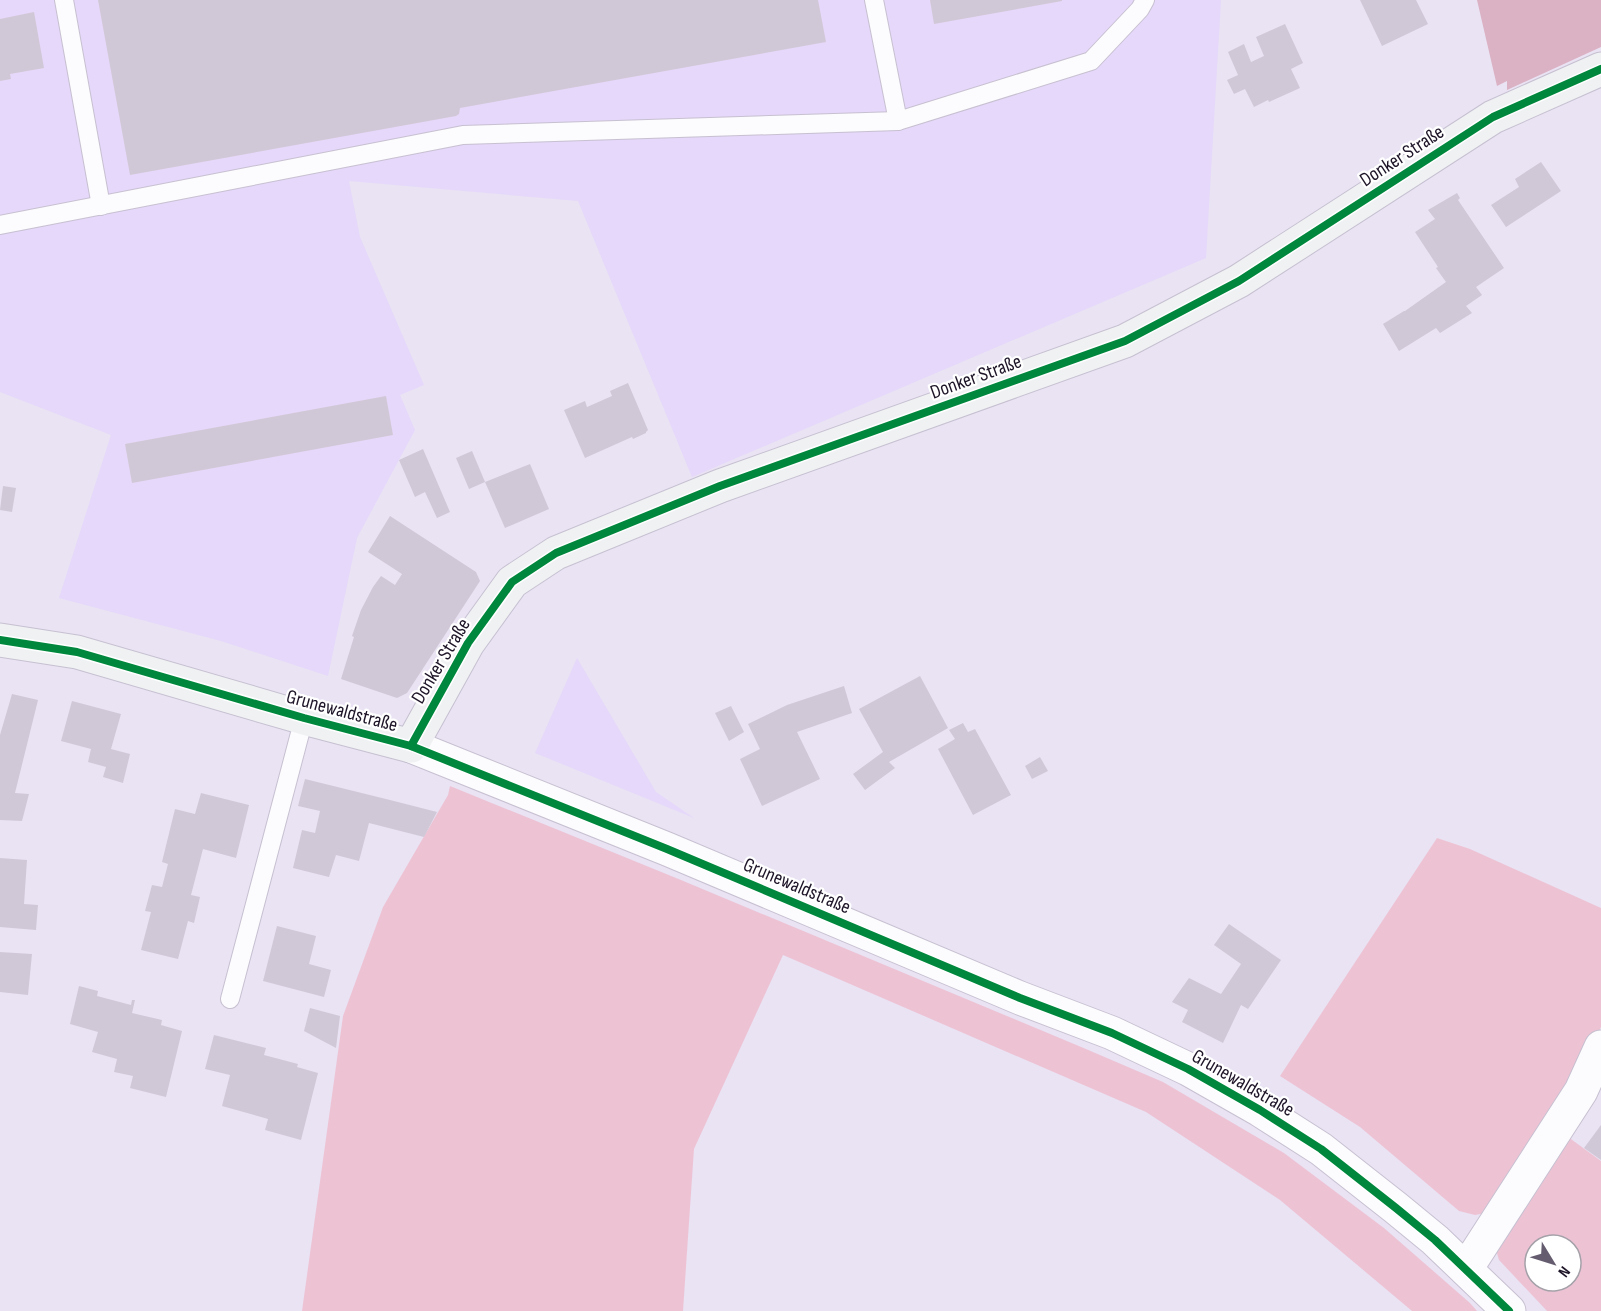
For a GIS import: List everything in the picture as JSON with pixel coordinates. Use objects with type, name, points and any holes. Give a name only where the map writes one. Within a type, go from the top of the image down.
[{"type":"street","name":"Donker Straße","points":[[411,746],[468,643],[512,582],[556,553],[720,486],[1125,341],[1239,281],[1493,117],[1601,69]]},
{"type":"street","name":"Grunewaldstraße","points":[[0,640],[77,652],[304,718],[411,746],[667,849],[1020,998],[1112,1033],[1188,1069],[1260,1110],[1321,1149],[1396,1208],[1466,1269],[1509,1311]]},
{"type":"street","points":[[1466,1269],[1581,1091],[1601,1047]]},
{"type":"lane","points":[[64,0],[101,206]]},
{"type":"lane","points":[[874,0],[898,122]]},
{"type":"lane","points":[[0,225],[464,135],[898,122],[1091,61],[1140,9],[1145,0]]},
{"type":"lane","name":"Grunewaldstraße","points":[[230,999],[304,718]]},
{"type":"shaded area","points":[[0,0],[1221,0],[1206,258],[692,477],[578,201],[349,181],[360,237],[424,385],[400,395],[415,430],[357,538],[328,676],[221,641],[59,598],[111,435],[0,392]]},
{"type":"shaded area","points":[[1477,0],[1601,0],[1601,47],[1507,90],[1507,81],[1497,86]]},
{"type":"shaded area","points":[[577,658],[656,792],[694,818],[535,753]]},
{"type":"shaded area","points":[[450,786],[1163,1082],[1284,1153],[1384,1228],[1477,1311],[1412,1311],[1280,1200],[1146,1112],[783,955],[694,1149],[683,1311],[302,1311],[343,1016],[383,907],[448,795]]},
{"type":"shaded area","points":[[1437,838],[1470,849],[1601,908],[1601,1027],[1577,1079],[1490,1212],[1475,1215],[1459,1211],[1360,1127],[1280,1076]]},
{"type":"shaded area","points":[[1564,1134],[1601,1161],[1601,1311],[1547,1311],[1530,1293],[1583,1293],[1583,1233],[1523,1233],[1523,1286],[1499,1260],[1494,1243]]},
{"type":"building","points":[[98,0],[818,0],[826,42],[460,108],[456,116],[130,175]]},
{"type":"building","points":[[930,0],[1062,0],[1062,1],[934,24]]},
{"type":"building","points":[[1360,0],[1416,0],[1428,24],[1382,46]]},
{"type":"building","points":[[34,12],[44,68],[10,74],[11,79],[0,81],[0,19]]},
{"type":"building","points":[[1285,24],[1303,63],[1291,69],[1300,88],[1254,107],[1245,89],[1234,94],[1227,80],[1238,75],[1228,52],[1244,44],[1251,62],[1264,56],[1256,37]]},
{"type":"building","points":[[1541,162],[1561,191],[1506,227],[1491,205],[1519,187],[1515,179]]},
{"type":"building","points":[[1457,193],[1460,198],[1458,200],[1504,268],[1476,287],[1482,295],[1466,306],[1472,313],[1440,333],[1436,328],[1399,351],[1383,324],[1446,282],[1415,232],[1435,219],[1428,210]]},
{"type":"building","points":[[628,383],[648,430],[633,439],[632,437],[585,458],[564,410],[585,401],[587,407],[612,396],[610,391]]},
{"type":"building","points":[[386,396],[393,435],[132,483],[125,444]]},
{"type":"building","points":[[423,449],[450,512],[437,518],[425,492],[415,497],[399,460]]},
{"type":"building","points":[[472,451],[485,482],[469,489],[456,458]]},
{"type":"building","points":[[530,464],[549,509],[505,528],[485,482]]},
{"type":"building","points":[[3,486],[16,488],[12,512],[0,510]]},
{"type":"building","points":[[390,516],[476,572],[480,581],[407,693],[397,698],[341,679],[361,610],[373,587],[381,576],[395,585],[402,574],[368,552]]},
{"type":"building","points":[[920,676],[948,728],[889,762],[895,768],[865,790],[853,774],[883,752],[859,709]]},
{"type":"building","points":[[844,686],[852,713],[797,732],[820,779],[762,806],[740,759],[760,749],[748,724],[787,705]]},
{"type":"building","points":[[12,694],[38,700],[15,793],[29,794],[22,821],[0,820],[0,735]]},
{"type":"building","points":[[72,701],[121,714],[111,749],[130,754],[123,783],[103,777],[106,767],[88,762],[91,749],[61,741]]},
{"type":"building","points":[[731,706],[744,732],[729,741],[715,713]]},
{"type":"building","points":[[963,723],[968,732],[975,729],[1011,795],[973,815],[938,749],[955,739],[949,730]]},
{"type":"building","points":[[1040,757],[1048,771],[1032,779],[1025,766]]},
{"type":"building","points":[[305,779],[437,812],[424,837],[369,823],[359,861],[336,855],[329,877],[293,868],[302,830],[315,833],[320,811],[298,806]]},
{"type":"building","points":[[201,793],[249,805],[236,858],[203,849],[191,895],[200,897],[194,923],[188,921],[178,959],[141,950],[151,912],[145,911],[152,885],[162,887],[168,864],[162,862],[175,809],[195,814]]},
{"type":"building","points":[[0,858],[27,860],[24,904],[38,905],[36,930],[0,927]]},
{"type":"building","points":[[1229,924],[1281,960],[1248,1009],[1241,1005],[1223,1043],[1182,1022],[1188,1010],[1172,1002],[1189,978],[1221,994],[1241,964],[1214,945]]},
{"type":"building","points":[[277,926],[316,936],[309,964],[331,970],[324,997],[263,981]]},
{"type":"building","points":[[0,952],[32,954],[28,995],[0,992]]},
{"type":"building","points":[[79,986],[98,991],[97,996],[131,1005],[132,1000],[135,1000],[132,1013],[162,1020],[161,1025],[182,1031],[166,1097],[130,1088],[133,1076],[114,1072],[117,1059],[92,1052],[98,1032],[70,1024]]},
{"type":"building","points":[[310,1008],[340,1016],[336,1048],[304,1031]]},
{"type":"building","points":[[214,1035],[266,1048],[264,1055],[298,1064],[297,1067],[318,1073],[301,1140],[265,1130],[268,1119],[222,1106],[230,1075],[205,1069]]},
{"type":"building","points":[[1601,1125],[1601,1160],[1584,1148]]},
{"type":"cycle path","points":[[411,746],[468,643],[512,582],[556,553],[720,486],[1125,341],[1239,281],[1493,117],[1601,69]]},
{"type":"cycle path","points":[[0,640],[77,652],[304,718],[411,746],[667,849],[1020,998],[1112,1033],[1188,1069],[1260,1110],[1321,1149],[1435,1240],[1509,1311]]}]
